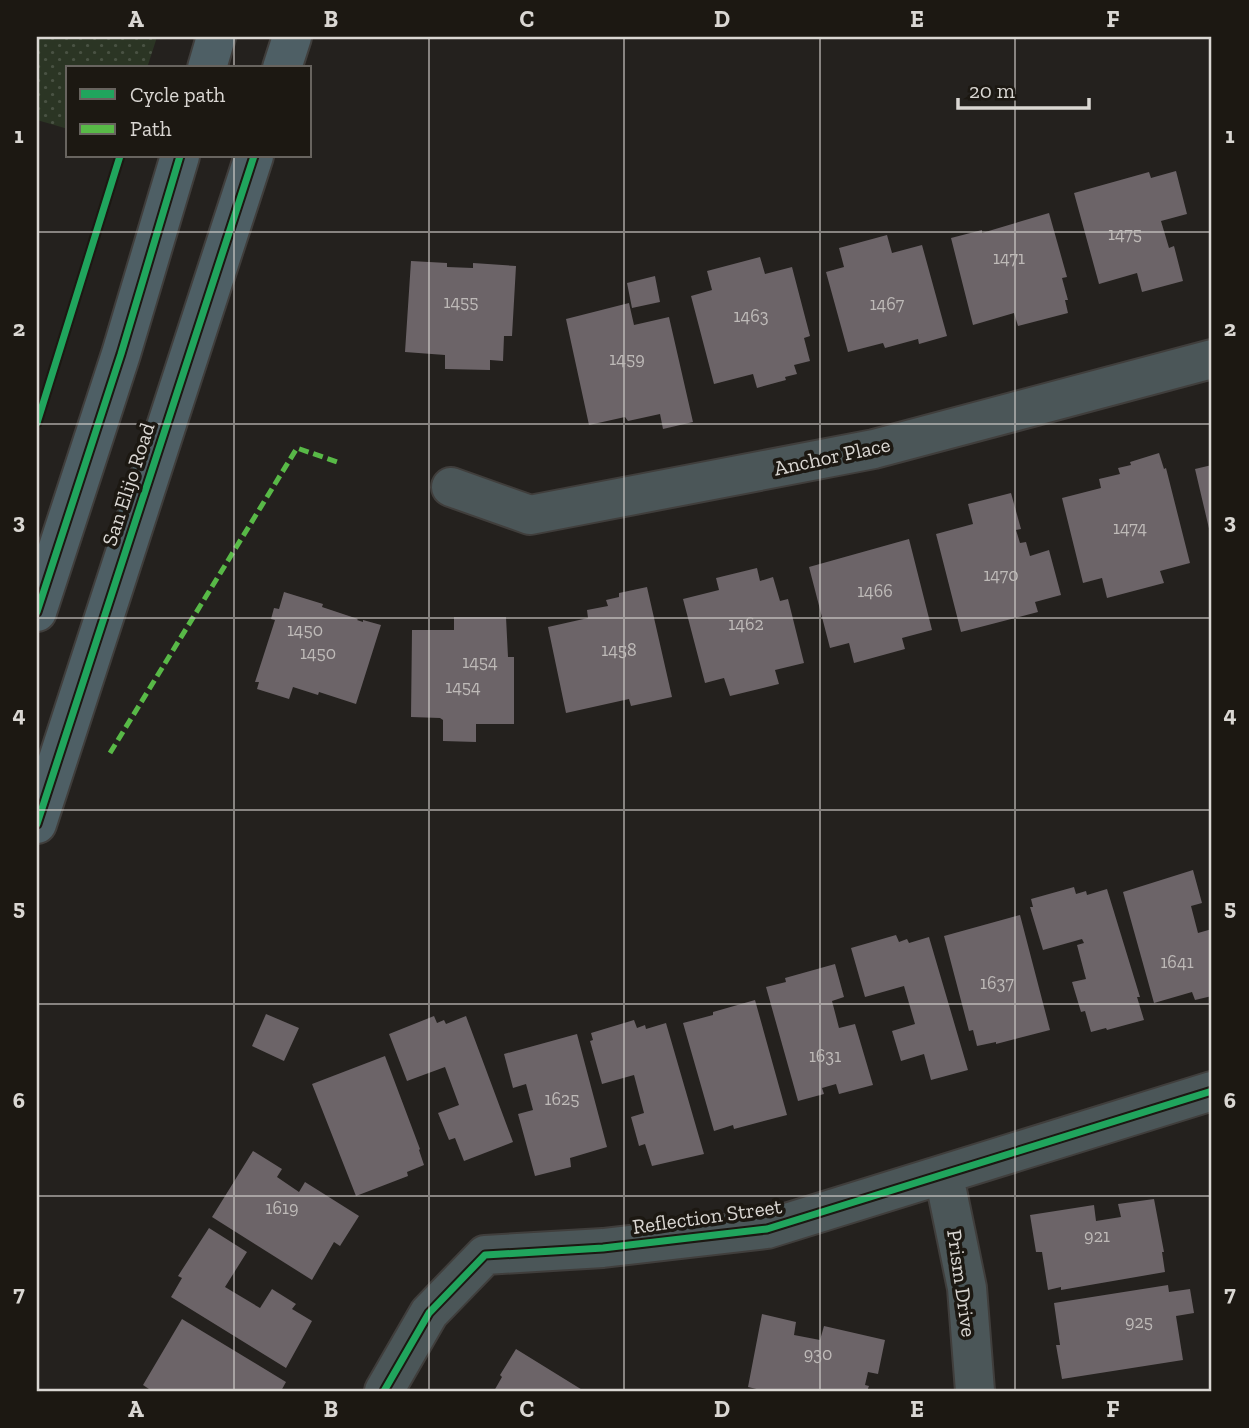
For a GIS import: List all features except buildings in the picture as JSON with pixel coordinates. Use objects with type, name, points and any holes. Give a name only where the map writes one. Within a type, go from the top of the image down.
[{"type":"main road","points":[[208,66],[216,37]]},
{"type":"main road","points":[[283,66],[292,37]]},
{"type":"main road","points":[[37,612],[121,354],[179,158]]},
{"type":"main road","name":"San Elijo Road","points":[[37,824],[253,158]]},
{"type":"street","name":"Anchor Place","points":[[451,487],[530,515],[874,449],[1212,359]]},
{"type":"street","name":"Reflection Street","points":[[384,1391],[429,1313],[485,1255],[603,1248],[767,1229],[1212,1091]]},
{"type":"street","name":"Prism Drive","points":[[944,1176],[967,1287],[975,1391]]},
{"type":"green space","points":[[37,37],[157,37],[148,66],[66,66],[66,128],[37,120]]},
{"type":"marked path","points":[[110,753],[297,448],[340,463]]},
{"type":"cycle path","points":[[37,423],[119,158]]},
{"type":"cycle path","points":[[37,612],[121,354],[179,158]]},
{"type":"cycle path","points":[[37,824],[253,158]]},
{"type":"cycle path","points":[[384,1391],[429,1313],[485,1255],[603,1248],[767,1229],[1212,1091]]}]
